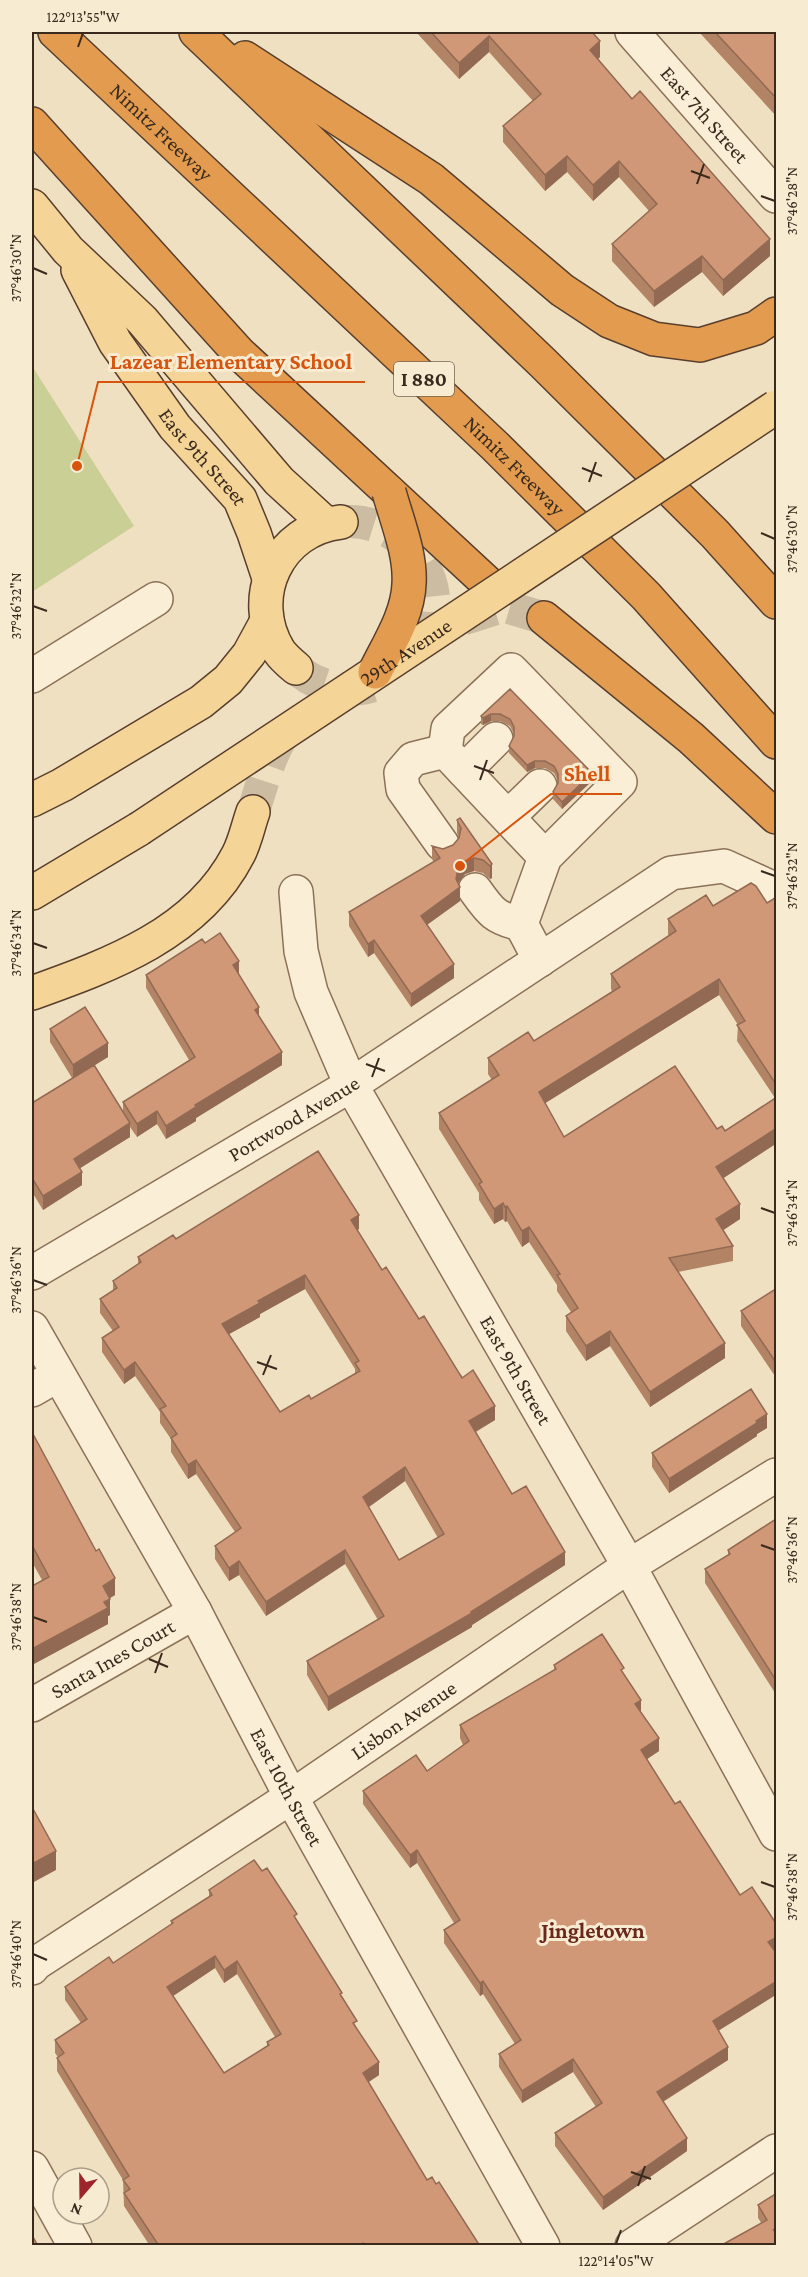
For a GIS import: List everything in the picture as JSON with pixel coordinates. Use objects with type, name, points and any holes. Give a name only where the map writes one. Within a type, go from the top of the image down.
[{"type":"highway","name":"Nimitz Freeway","points":[[55,32],[504,454],[646,596],[777,742]]},
{"type":"highway","points":[[196,32],[543,363],[715,534],[777,602]]},
{"type":"highway","points":[[203,32],[431,179],[562,290],[609,321],[654,339],[700,345],[756,328],[777,314]]},
{"type":"highway","points":[[32,124],[239,352],[496,591]]},
{"type":"highway","points":[[375,672],[400,621],[409,586],[408,562],[389,492]]},
{"type":"highway","points":[[544,618],[691,738],[777,817]]},
{"type":"main road","name":"East 9th Street","points":[[32,206],[68,250],[142,320],[279,481],[334,523],[302,536],[282,554],[269,579]]},
{"type":"main road","name":"East 9th Street","points":[[68,250],[115,342],[175,427],[240,499],[269,579]]},
{"type":"main road","name":"29th Avenue","points":[[32,893],[139,829],[777,407]]},
{"type":"main road","points":[[269,579],[265,600],[267,621],[280,652],[296,668]]},
{"type":"main road","points":[[32,800],[62,785],[201,702],[228,680],[249,654],[267,621]]},
{"type":"main road","points":[[32,993],[133,953],[177,925],[210,896],[238,855],[253,812]]},
{"type":"street","name":"East 7th Street","points":[[632,32],[777,196]]},
{"type":"street","points":[[32,676],[156,599]]},
{"type":"street","points":[[520,924],[545,857],[620,782],[577,750],[533,704],[511,670],[448,729],[455,761],[545,857]]},
{"type":"street","points":[[442,844],[403,789],[401,773],[413,759],[455,761],[496,739]]},
{"type":"street","points":[[508,817],[540,786]]},
{"type":"street","name":"Portwood Avenue","points":[[32,1273],[351,1085],[672,873],[724,866],[772,888],[777,893]]},
{"type":"street","points":[[475,890],[488,908],[502,920],[520,924],[540,960]]},
{"type":"street","name":"East 9th Street","points":[[296,892],[301,951],[311,992],[351,1085],[629,1566],[777,1834]]},
{"type":"street","name":"East 10th Street","points":[[32,1328],[45,1382],[195,1612],[291,1797],[543,2246]]},
{"type":"street","name":"Lisbon Avenue","points":[[32,1968],[291,1797],[629,1566],[777,1475]]},
{"type":"street","name":"Santa Ines Court","points":[[32,1705],[195,1612]]},
{"type":"street","points":[[632,2246],[777,2151]]},
{"type":"street","points":[[32,2168],[75,2246]]},
{"type":"green space","points":[[32,366],[134,526],[32,592]]},
{"type":"building","points":[[431,32],[592,32],[600,41],[590,50],[632,99],[640,91],[770,239],[723,280],[702,256],[654,291],[612,244],[657,204],[619,161],[593,185],[567,156],[545,175],[503,126],[541,94],[489,36],[459,63]]},
{"type":"building","points":[[715,32],[777,32],[777,99]]},
{"type":"building","points":[[510,689],[592,773],[562,802],[553,792],[558,783],[558,774],[554,766],[545,761],[535,761],[527,765],[509,746],[514,736],[514,727],[510,719],[500,714],[491,714],[483,718],[481,716]]},
{"type":"building","points":[[460,818],[492,864],[490,866],[483,860],[474,858],[465,861],[458,869],[456,879],[460,887],[421,916],[454,964],[411,994],[374,940],[368,944],[349,912],[440,858],[432,846],[443,849],[453,845],[459,838],[461,828],[457,820]]},
{"type":"building","points":[[751,883],[756,886],[767,903],[775,898],[777,900],[777,1086],[737,1025],[745,1021],[719,979],[539,1092],[564,1137],[675,1066],[717,1129],[722,1126],[725,1131],[777,1097],[777,1128],[716,1167],[740,1204],[716,1219],[733,1246],[669,1258],[725,1343],[650,1392],[610,1331],[586,1346],[566,1316],[578,1308],[557,1275],[560,1274],[529,1227],[522,1231],[503,1203],[494,1209],[479,1184],[482,1182],[439,1113],[499,1075],[488,1058],[528,1032],[534,1041],[620,987],[611,974],[676,931],[668,919],[706,895],[713,906]]},
{"type":"building","points":[[220,933],[239,961],[233,965],[259,1007],[255,1010],[282,1052],[195,1105],[196,1107],[166,1126],[157,1111],[137,1124],[123,1102],[195,1057],[146,975],[202,939],[205,943]]},
{"type":"building","points":[[85,1007],[108,1043],[73,1065],[50,1029]]},
{"type":"building","points":[[94,1065],[130,1123],[74,1159],[82,1172],[43,1196],[32,1178],[32,1103]]},
{"type":"building","points":[[318,1151],[359,1215],[351,1220],[382,1270],[386,1267],[419,1319],[424,1316],[462,1378],[473,1370],[495,1406],[469,1421],[512,1494],[526,1486],[565,1552],[472,1613],[328,1697],[307,1661],[384,1616],[345,1550],[266,1602],[239,1561],[229,1568],[215,1546],[241,1528],[196,1460],[188,1465],[171,1438],[177,1434],[160,1409],[166,1406],[135,1362],[124,1370],[102,1338],[119,1327],[100,1299],[117,1288],[113,1281],[141,1262],[138,1257],[173,1235],[176,1239]],"holes":[[[305,1275],[359,1361],[355,1363],[360,1371],[311,1399],[309,1395],[280,1412],[222,1324]],[[405,1467],[444,1534],[399,1560],[363,1497]]]},
{"type":"building","points":[[777,1288],[777,1364],[741,1311]]},
{"type":"building","points":[[751,1389],[767,1414],[756,1421],[757,1423],[669,1479],[652,1453]]},
{"type":"building","points":[[33,1434],[96,1551],[99,1549],[115,1578],[103,1586],[110,1599],[104,1602],[108,1608],[32,1649],[32,1586],[49,1577],[32,1545]]},
{"type":"building","points":[[776,1519],[777,1682],[705,1569],[730,1554],[728,1550]]},
{"type":"building","points":[[602,1634],[624,1668],[621,1670],[641,1700],[635,1704],[659,1738],[641,1750],[675,1804],[680,1801],[740,1895],[752,1887],[777,1925],[777,1937],[768,1942],[777,1954],[777,1970],[775,1971],[777,1981],[713,2021],[728,2047],[657,2092],[687,2138],[603,2197],[555,2133],[602,2103],[573,2059],[522,2091],[499,2054],[521,2040],[483,1981],[480,1983],[444,1930],[460,1920],[417,1850],[410,1855],[363,1791],[416,1755],[427,1771],[469,1741],[460,1725],[556,1669],[554,1665]]},
{"type":"building","points":[[32,1807],[56,1851],[32,1864]]},
{"type":"building","points":[[254,1860],[262,1871],[267,1868],[297,1914],[294,1916],[342,1993],[340,1994],[357,2021],[353,2023],[379,2062],[363,2073],[427,2180],[432,2177],[436,2184],[439,2182],[480,2246],[364,2246],[363,2243],[358,2246],[159,2246],[124,2193],[130,2189],[123,2180],[129,2176],[57,2058],[64,2053],[55,2040],[87,2019],[65,1987],[109,1957],[113,1963],[173,1923],[171,1921],[212,1895],[209,1890]],"holes":[[[215,1956],[224,1970],[237,1961],[281,2034],[267,2042],[269,2045],[224,2073],[167,1987]]]},
{"type":"building","points":[[777,2193],[777,2235],[773,2229],[777,2236],[777,2246],[720,2246],[767,2220],[758,2205]]},
{"type":"building","points":[[32,2235],[38,2246],[32,2246]]},
{"type":"tunnel","points":[[341,522],[359,522],[391,533],[405,543],[426,570],[432,586],[434,611],[429,632],[416,657]]},
{"type":"tunnel","points":[[463,619],[504,606],[544,618]]},
{"type":"tunnel","points":[[296,668],[312,680],[331,687],[352,689],[372,686]]},
{"type":"tunnel","points":[[253,812],[273,754],[292,723]]},
{"type":"place","name":"Lazear Elementary School","points":[[77,466]]},
{"type":"place","name":"Shell","points":[[460,866]]},
{"type":"district","name":"Jingletown","points":[[593,1930]]}]
